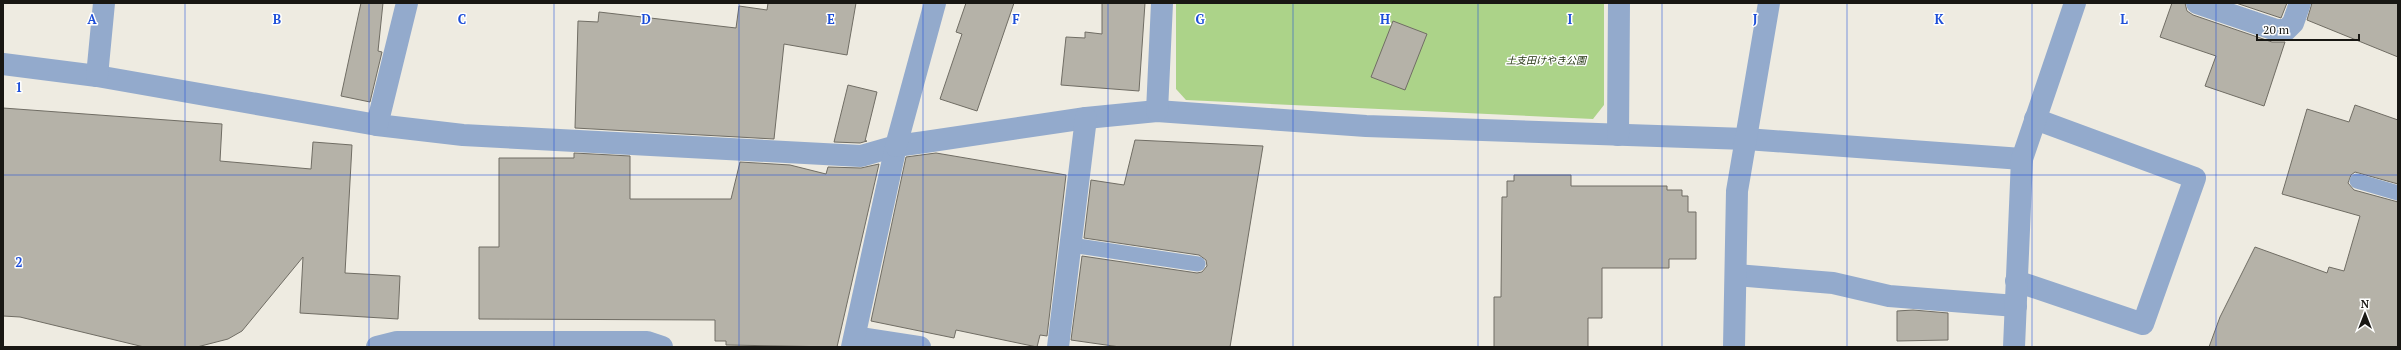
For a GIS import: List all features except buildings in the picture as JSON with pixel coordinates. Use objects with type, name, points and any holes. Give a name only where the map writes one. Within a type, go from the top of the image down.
[{"type":"street","points":[[97,76],[104,3]]},
{"type":"street","points":[[377,125],[407,3]]},
{"type":"street","points":[[920,347],[853,342],[896,146],[935,3]]},
{"type":"street","points":[[1157,111],[1162,3]]},
{"type":"street","points":[[1618,135],[1619,3]]},
{"type":"street","points":[[1734,347],[1737,191],[1769,3]]},
{"type":"street","points":[[2014,347],[2022,158],[2075,3]]},
{"type":"street","points":[[2198,3],[2276,30],[2286,30],[2293,23],[2300,3]]},
{"type":"street","points":[[3,64],[97,76],[377,125],[463,135],[861,156],[896,146],[1086,118],[1157,111],[1366,126],[1746,139],[2022,158]]},
{"type":"street","points":[[1058,347],[1086,118]]},
{"type":"street","points":[[2016,282],[2144,324],[2195,178],[2035,119]]},
{"type":"street","points":[[1736,275],[1833,283],[1888,296],[2016,306]]},
{"type":"street","points":[[377,347],[397,342],[647,342],[662,347]]},
{"type":"lane","points":[[2357,181],[2398,193]]},
{"type":"lane","points":[[1071,245],[1198,264]]},
{"type":"green space","name":"土支田けやき公園","points":[[1176,3],[1604,3],[1604,105],[1593,119],[1186,100],[1176,89]]}]
